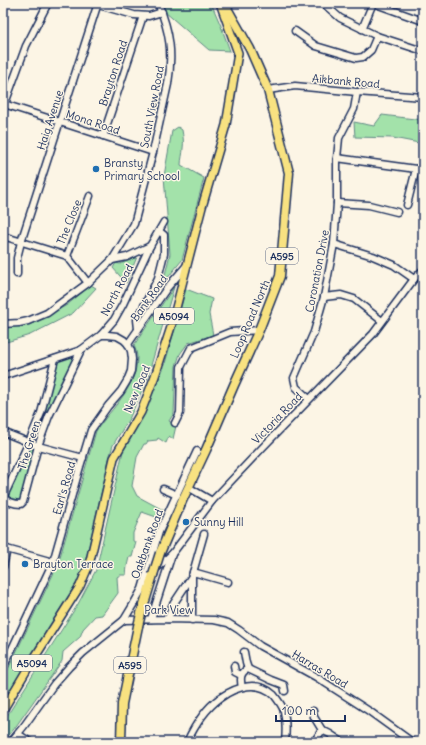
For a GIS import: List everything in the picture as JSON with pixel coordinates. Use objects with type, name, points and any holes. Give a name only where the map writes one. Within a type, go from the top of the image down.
[{"type":"highway","name":"Loop Road North","points":[[179,498],[188,487],[206,450],[259,330],[280,276],[289,173],[268,90],[250,49],[224,3]]},
{"type":"highway","name":"A595","points":[[121,742],[122,704],[138,626],[160,553],[179,498]]},
{"type":"main road","name":"New Road","points":[[3,710],[86,576],[95,544],[114,458],[141,412],[172,327],[202,207],[226,125],[238,53],[220,3]]},
{"type":"main road","points":[[238,53],[250,49]]},
{"type":"street","points":[[4,107],[26,46],[48,3]]},
{"type":"street","points":[[97,3],[134,16],[154,15],[162,12]]},
{"type":"street","name":"Haig Avenue","points":[[17,274],[17,258],[21,242],[97,3]]},
{"type":"street","name":"South View Road","points":[[3,324],[20,323],[39,316],[54,308],[88,283],[112,260],[134,224],[153,152],[171,64],[170,41],[158,3]]},
{"type":"street","points":[[322,3],[340,18],[362,29],[423,51]]},
{"type":"street","points":[[362,29],[373,3],[423,21]]},
{"type":"street","name":"Brayton Road","points":[[103,136],[142,16]]},
{"type":"street","points":[[295,31],[316,46],[356,58],[363,57],[371,50],[378,36]]},
{"type":"street","name":"Aikbank Road","points":[[268,90],[294,86],[423,97]]},
{"type":"street","name":"Coronation Drive","points":[[309,399],[296,387],[294,378],[314,332],[324,297],[334,244],[339,138],[354,109],[357,92]]},
{"type":"street","name":"Mona Road","points":[[4,107],[59,122],[153,152]]},
{"type":"street","points":[[337,158],[416,169],[423,168]]},
{"type":"street","points":[[407,205],[416,169]]},
{"type":"street","name":"The Close","points":[[67,256],[90,196]]},
{"type":"street","points":[[337,203],[369,205],[397,212]]},
{"type":"street","name":"North Road","points":[[3,376],[81,350],[100,335],[114,320],[150,246],[164,222]]},
{"type":"street","points":[[138,329],[137,320],[158,278],[164,254],[164,235],[158,231]]},
{"type":"street","points":[[3,236],[67,256],[88,283]]},
{"type":"street","points":[[334,244],[373,256],[394,265],[414,279]]},
{"type":"street","points":[[112,260],[127,257],[150,246]]},
{"type":"street","name":"Bank Road","points":[[128,344],[167,288],[188,264]]},
{"type":"street","name":"Victoria Road","points":[[145,579],[172,554],[212,501],[253,456],[373,334],[414,279],[423,270]]},
{"type":"street","points":[[324,297],[341,295],[354,299],[382,322]]},
{"type":"street","points":[[175,423],[180,413],[181,367],[191,348],[230,332],[259,330]]},
{"type":"street","points":[[100,335],[117,336],[128,344]]},
{"type":"street","name":"Earl's Road","points":[[3,668],[54,562],[91,430],[121,391],[131,371],[132,359],[128,344]]},
{"type":"street","name":"The Green","points":[[55,359],[41,413],[4,496],[7,500],[21,504],[23,502],[38,446],[49,416],[81,350]]},
{"type":"street","points":[[3,432],[38,446],[83,458]]},
{"type":"street","name":"Oakbank Road","points":[[124,620],[142,589],[159,532],[179,498],[197,451]]},
{"type":"street","points":[[188,487],[212,501]]},
{"type":"street","points":[[163,489],[179,498]]},
{"type":"street","points":[[168,619],[172,606],[192,574],[204,534]]},
{"type":"street","points":[[3,567],[5,548],[54,562]]},
{"type":"street","points":[[151,619],[172,554]]},
{"type":"street","points":[[192,574],[228,582]]},
{"type":"street","points":[[192,574],[192,620]]},
{"type":"street","points":[[11,742],[54,684],[83,653],[124,620]]},
{"type":"street","name":"Park View","points":[[124,620],[214,620]]},
{"type":"street","name":"Harras Road","points":[[214,620],[233,626],[260,646],[316,677],[412,742]]},
{"type":"street","points":[[244,652],[248,669],[285,686]]},
{"type":"street","points":[[242,687],[241,675],[244,670],[248,669]]},
{"type":"street","points":[[233,672],[241,675]]},
{"type":"street","points":[[187,742],[200,719],[210,707],[229,692],[249,686],[264,688],[278,699],[284,710],[285,742]]},
{"type":"street","points":[[313,715],[322,730],[342,742]]},
{"type":"street","points":[[314,742],[322,730]]},
{"type":"street","points":[[18,734],[30,742]]},
{"type":"green space","points":[[161,3],[211,3],[230,51],[209,50],[165,12]]},
{"type":"green space","points":[[382,115],[423,120],[423,142],[419,143],[393,138],[355,137],[354,122],[374,126]]},
{"type":"green space","points":[[178,127],[182,130],[183,139],[181,165],[204,178],[182,260],[161,286],[170,254],[164,176],[172,131]]},
{"type":"green space","points":[[137,257],[126,283],[113,268],[116,263],[120,264]]},
{"type":"green space","points":[[91,285],[96,288],[73,313],[30,335],[3,343],[3,327],[38,321],[67,305]]},
{"type":"green space","points":[[174,287],[147,379],[130,417],[113,445],[85,564],[76,584],[3,701],[3,680],[58,564],[96,431],[128,388],[136,368],[137,356],[134,345]]},
{"type":"green space","points":[[186,289],[212,299],[209,314],[213,335],[188,343],[180,354],[176,366],[174,413],[169,421],[176,426],[173,439],[169,436],[166,443],[158,438],[157,440],[148,441],[144,444],[137,457],[132,486],[137,496],[163,510],[159,518],[142,512],[133,533],[133,541],[136,542],[132,557],[129,557],[126,575],[120,575],[117,577],[118,593],[102,615],[95,616],[83,629],[80,637],[63,652],[62,661],[14,729],[3,742],[3,722],[78,604],[96,570],[123,451],[141,419],[164,367]]},
{"type":"green space","points":[[77,353],[49,412],[43,410],[56,360]]},
{"type":"green space","points":[[30,445],[36,447],[21,500],[17,501],[8,498],[7,493]]},
{"type":"place","name":"Bransty Primary School","points":[[96,169]]},
{"type":"place","name":"Sunny Hill","points":[[186,522]]},
{"type":"place","name":"Brayton Terrace","points":[[25,564]]}]
